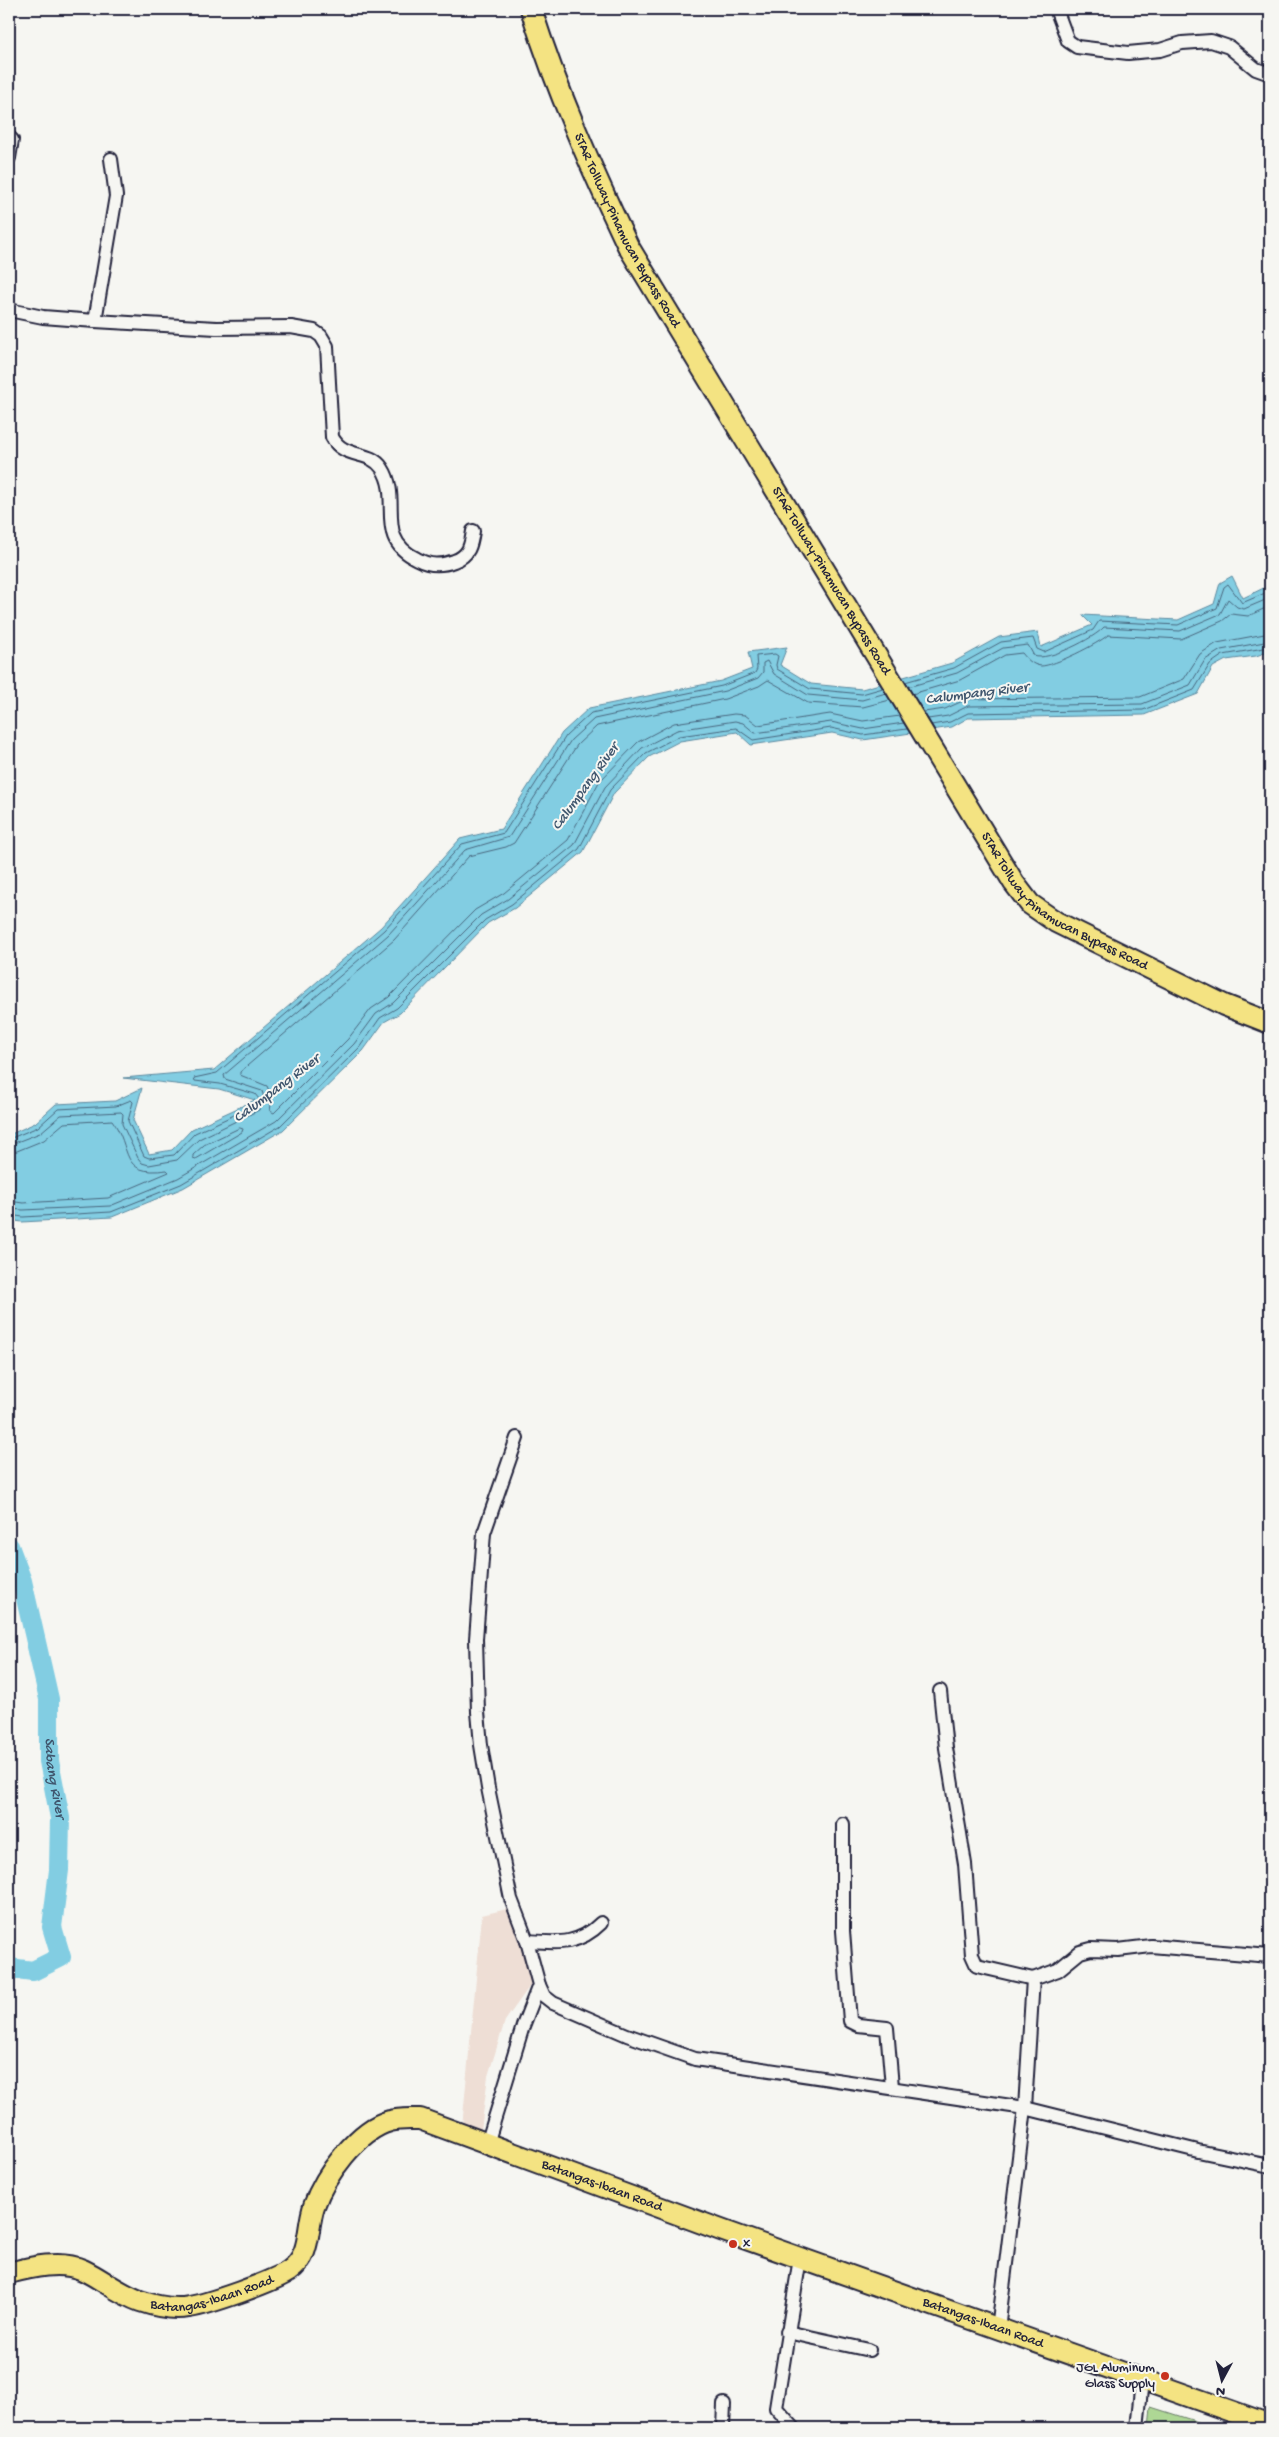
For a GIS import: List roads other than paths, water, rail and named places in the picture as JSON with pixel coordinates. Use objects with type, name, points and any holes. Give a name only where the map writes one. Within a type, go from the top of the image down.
[{"type":"main road","name":"STAR Tollway-Pinamucan Bypass Road","points":[[530,9],[582,150],[628,246],[1014,882],[1030,904],[1056,922],[1224,1005],[1270,1023]]},
{"type":"main road","name":"Batangas-Ibaan Road","points":[[9,2273],[49,2265],[81,2269],[138,2300],[171,2308],[188,2307],[220,2298],[278,2276],[297,2264],[305,2254],[317,2199],[345,2154],[378,2125],[390,2120],[420,2120],[800,2258],[1270,2425]]},
{"type":"street","points":[[1056,9],[1068,41],[1077,47],[1128,53],[1160,50],[1182,43],[1211,41],[1229,46],[1256,70],[1270,74]]},
{"type":"street","points":[[9,137],[12,140],[9,158]]},
{"type":"street","points":[[95,321],[116,196],[110,160]]},
{"type":"street","points":[[9,310],[42,317],[95,321],[216,328],[291,327],[314,331],[321,336],[327,346],[332,437],[337,446],[351,454],[367,456],[380,466],[388,477],[392,532],[399,548],[427,564],[443,565],[463,558],[470,548],[473,531]]},
{"type":"street","points":[[517,1438],[484,1533],[476,1639],[481,1745],[511,1899],[527,1941],[539,1986],[544,1996],[553,2003],[627,2035],[694,2059],[1025,2108],[1222,2157],[1270,2166]]},
{"type":"street","points":[[940,1691],[946,1748],[965,1864],[970,1943],[974,1962],[977,1966],[1033,1979],[1058,1970],[1080,1952],[1091,1949],[1118,1950],[1151,1946],[1270,1956]]},
{"type":"street","points":[[843,1824],[843,1931],[850,2022],[858,2026],[887,2028],[892,2087]]},
{"type":"street","points":[[527,1941],[556,1943],[578,1940],[587,1936],[601,1923]]},
{"type":"street","points":[[998,2329],[1025,2108],[1033,1979]]},
{"type":"street","points":[[487,2144],[523,2026],[539,1986]]},
{"type":"street","points":[[794,2428],[776,2408],[800,2258]]},
{"type":"street","points":[[787,2332],[869,2350]]},
{"type":"street","points":[[1137,2428],[1142,2380]]},
{"type":"street","points":[[723,2428],[724,2404]]},
{"type":"water","name":"Calumpang River","points":[[1232,576],[1243,598],[1270,585],[1270,651],[1256,656],[1226,660],[1213,667],[1198,694],[1144,715],[968,718],[952,727],[863,740],[832,733],[751,745],[737,732],[680,741],[649,757],[614,793],[583,852],[515,908],[488,923],[400,1013],[384,1022],[363,1051],[283,1130],[183,1188],[112,1217],[22,1222],[9,1220],[9,1135],[35,1123],[56,1104],[115,1101],[142,1088],[133,1120],[149,1154],[172,1150],[192,1129],[255,1100],[219,1089],[123,1078],[214,1070],[381,927],[460,839],[501,829],[562,733],[589,708],[721,681],[752,669],[748,652],[787,647],[780,665],[811,684],[862,689],[952,663],[999,637],[1038,632],[1041,647],[1092,625],[1082,615],[1178,620],[1214,604],[1220,583]]},
{"type":"waterway","name":"Sabang River","points":[[9,1546],[22,1581],[49,1699],[49,1761],[60,1818],[59,1870],[52,1927],[61,1957],[33,1971],[9,1968]]},
{"type":"place","name":"x","points":[[733,2244]]},
{"type":"place","name":"JGL Aluminum Glass Supply","points":[[1165,2376]]}]
